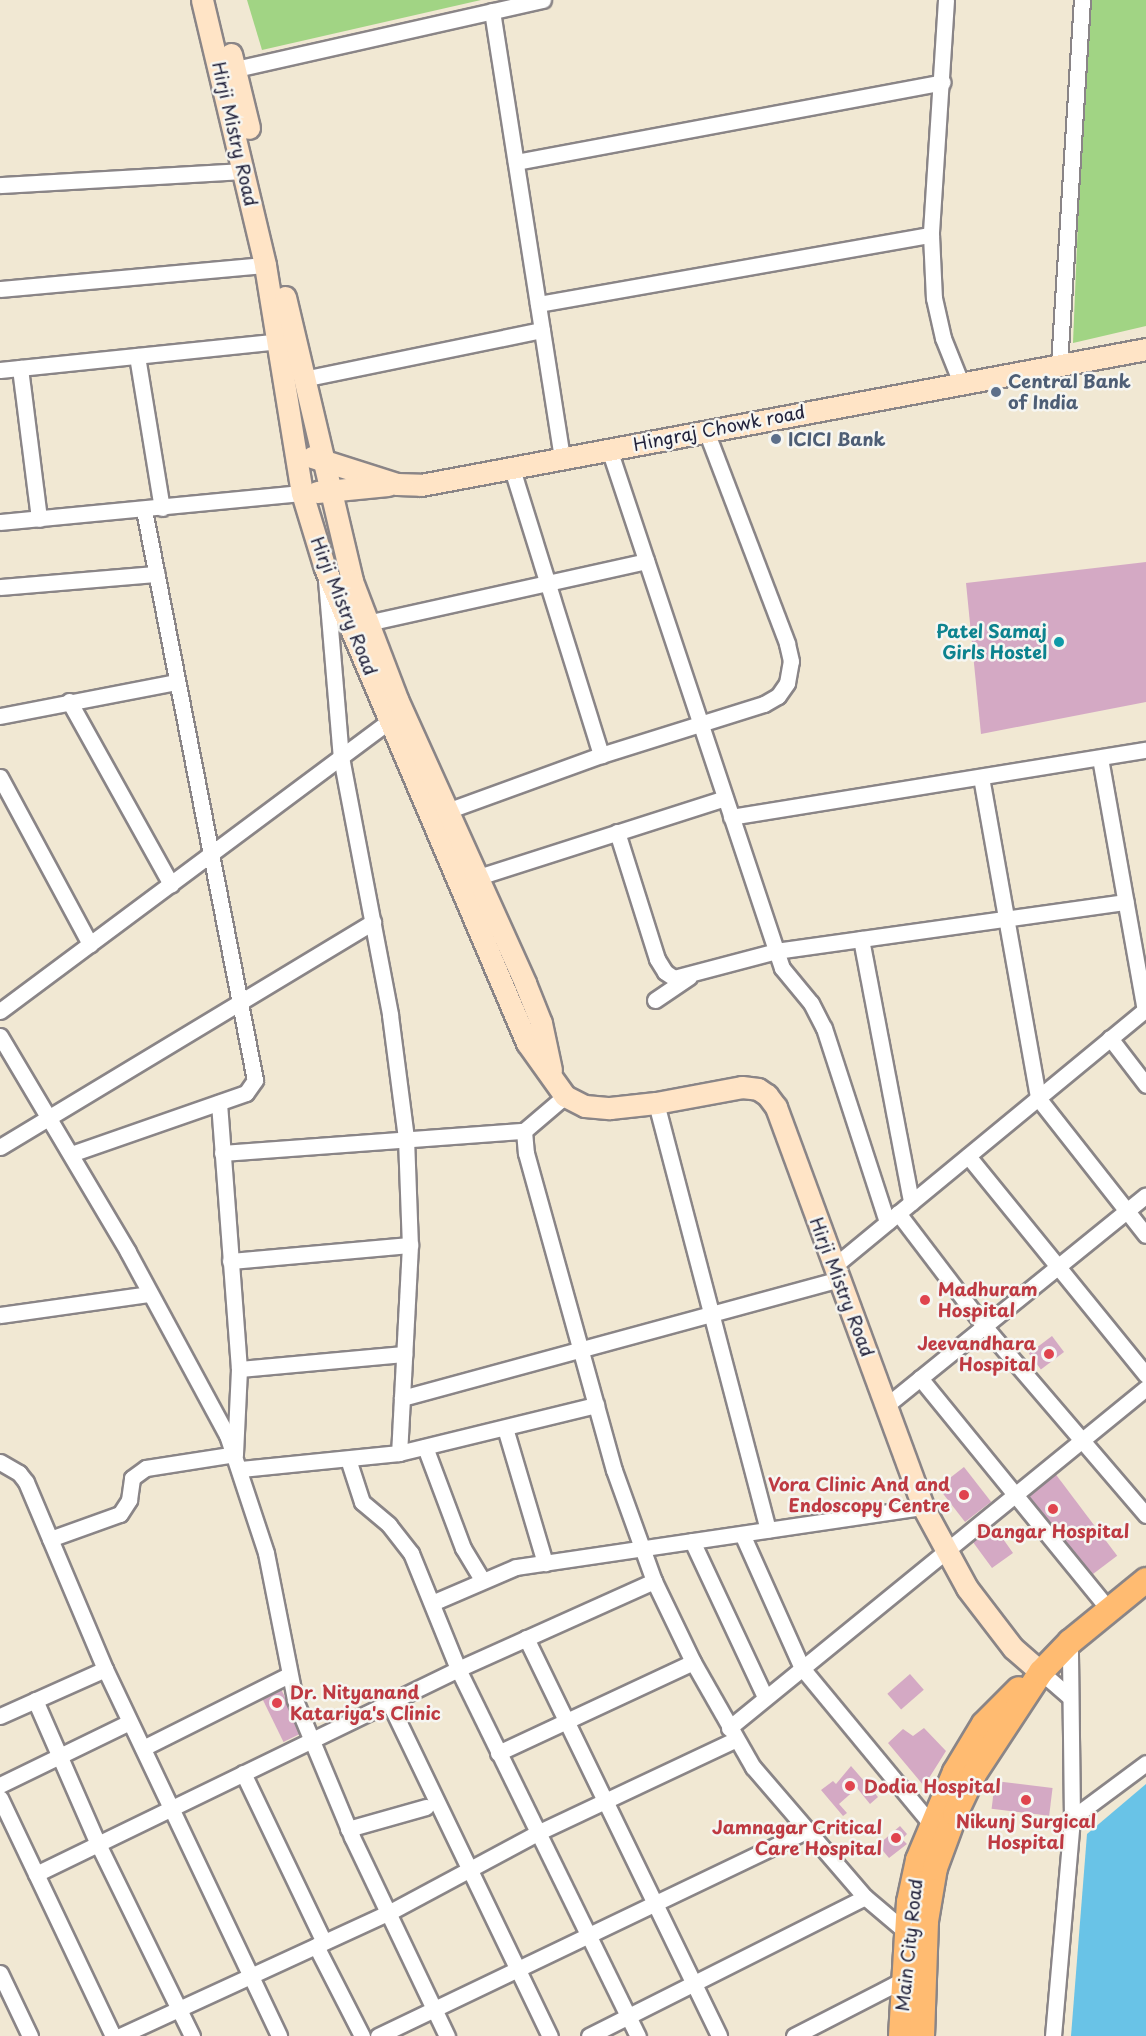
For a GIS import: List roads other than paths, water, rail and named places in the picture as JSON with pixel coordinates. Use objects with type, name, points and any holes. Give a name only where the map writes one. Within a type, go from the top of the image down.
[{"type":"main road","name":"Hirji Mistry Road","points":[[202,0],[228,71],[322,462],[367,623],[541,1023],[552,1076]]},
{"type":"main road","name":"Hirji Mistry Road","points":[[216,0],[245,171],[279,341],[302,493],[325,568],[527,1043],[565,1096],[585,1106],[610,1108],[656,1103],[742,1087],[758,1089],[767,1095],[776,1107],[835,1274],[887,1405],[923,1507],[967,1588],[1013,1648],[1039,1675]]},
{"type":"main road","name":"Hingraj Chowk road","points":[[296,449],[322,462],[397,484],[421,485],[1146,349]]},
{"type":"main road","points":[[302,493],[397,484]]},
{"type":"main road","name":"Main City Road","points":[[900,2036],[903,1980],[935,1868],[955,1814],[974,1774],[1039,1675],[1070,1642],[1146,1580]]},
{"type":"main road","name":"Main City Road","points":[[922,2036],[916,1938],[918,1860],[931,1824],[984,1724],[1015,1692],[1039,1675]]},
{"type":"street","points":[[228,71],[543,0]]},
{"type":"street","points":[[946,0],[931,236],[934,298],[943,339],[961,383]]},
{"type":"street","points":[[1059,366],[1082,0]]},
{"type":"street","points":[[492,11],[561,458]]},
{"type":"street","points":[[516,162],[942,82]]},
{"type":"street","points":[[0,185],[245,171]]},
{"type":"street","points":[[538,304],[931,236]]},
{"type":"street","points":[[0,289],[265,265]]},
{"type":"street","points":[[303,379],[542,330]]},
{"type":"street","points":[[0,370],[279,341]]},
{"type":"street","points":[[137,356],[162,508]]},
{"type":"street","points":[[20,368],[39,519]]},
{"type":"street","points":[[447,811],[601,755],[699,722],[764,704],[778,696],[787,683],[791,661],[787,643],[706,431]]},
{"type":"street","points":[[609,449],[776,951],[786,978],[811,1003],[824,1028],[892,1218],[1146,1515]]},
{"type":"street","points":[[512,469],[601,755]]},
{"type":"street","points":[[0,522],[144,510],[302,493]]},
{"type":"street","points":[[71,1154],[246,1093],[255,1080],[238,1004],[144,510]]},
{"type":"street","points":[[367,623],[646,561]]},
{"type":"street","points":[[325,568],[341,757],[390,1015],[406,1138],[410,1245],[399,1453]]},
{"type":"street","points":[[0,587],[156,574]]},
{"type":"street","points":[[0,716],[177,682]]},
{"type":"street","points":[[69,702],[171,884]]},
{"type":"street","points":[[0,1011],[391,720]]},
{"type":"street","points":[[731,817],[1146,750]]},
{"type":"street","points":[[402,1398],[712,1317],[835,1274],[892,1218],[1146,1009],[1100,758]]},
{"type":"street","points":[[0,777],[90,944]]},
{"type":"street","points":[[981,777],[1004,920],[1038,1098],[1146,1235]]},
{"type":"street","points":[[478,877],[725,798]]},
{"type":"street","points":[[617,832],[657,959],[664,972],[674,978],[689,977],[776,951],[1126,902]]},
{"type":"street","points":[[0,1147],[372,922]]},
{"type":"street","points":[[861,939],[911,1202]]},
{"type":"street","points":[[654,1000],[689,977]]},
{"type":"street","points":[[0,1036],[71,1154],[150,1294],[235,1454],[266,1553],[289,1675],[310,1740],[348,1829],[447,2036]]},
{"type":"street","points":[[1110,1038],[1146,1084]]},
{"type":"street","points":[[222,1153],[524,1131],[565,1096]]},
{"type":"street","points":[[219,1103],[239,1368],[235,1454]]},
{"type":"street","points":[[656,1103],[768,1530]]},
{"type":"street","points":[[524,1131],[539,1204],[614,1470],[654,1581],[693,1662],[732,1734],[753,1767],[865,1897],[916,1938]]},
{"type":"street","points":[[968,1156],[1056,1268],[1146,1375]]},
{"type":"street","points":[[887,1405],[1146,1195]]},
{"type":"street","points":[[231,1261],[410,1245]]},
{"type":"street","points":[[0,1314],[150,1294]]},
{"type":"street","points":[[239,1368],[404,1354]]},
{"type":"street","points":[[920,1378],[1109,1610]]},
{"type":"street","points":[[120,2036],[388,1913],[537,1833],[607,1801],[732,1734],[765,1698],[1146,1388]]},
{"type":"street","points":[[241,1469],[399,1453],[596,1405]]},
{"type":"street","points":[[505,1428],[545,1563]]},
{"type":"street","points":[[425,1447],[463,1548],[482,1580]]},
{"type":"street","points":[[50,1539],[120,1514],[129,1500],[132,1478],[146,1468],[235,1454]]},
{"type":"street","points":[[348,1459],[362,1502],[401,1537],[432,1603],[458,1669],[638,2036]]},
{"type":"street","points":[[0,1462],[19,1473],[26,1482],[105,1669],[279,2036]]},
{"type":"street","points":[[432,1603],[516,1567],[923,1507]]},
{"type":"street","points":[[742,1534],[802,1668],[931,1824]]},
{"type":"street","points":[[692,1541],[765,1698]]},
{"type":"street","points":[[36,1874],[458,1669],[654,1581]]},
{"type":"street","points":[[526,1638],[719,2036]]},
{"type":"street","points":[[1053,2036],[1072,1818],[1070,1642]]},
{"type":"street","points":[[498,1753],[693,1662]]},
{"type":"street","points":[[0,1716],[105,1669]]},
{"type":"street","points":[[143,1748],[289,1675]]},
{"type":"street","points":[[1039,1675],[1069,1695]]},
{"type":"street","points":[[35,1700],[98,1844],[192,2036]]},
{"type":"street","points":[[389,1702],[550,2036]]},
{"type":"street","points":[[0,1785],[130,1722]]},
{"type":"street","points":[[1072,1818],[1146,1763]]},
{"type":"street","points":[[243,1773],[362,2036]]},
{"type":"street","points":[[0,1798],[112,2036]]},
{"type":"street","points":[[348,1829],[426,1807]]},
{"type":"street","points":[[378,2036],[435,2011],[516,1968],[656,1904],[808,1830]]},
{"type":"street","points":[[589,2036],[695,1985],[865,1897]]},
{"type":"street","points":[[0,1973],[30,2036]]},
{"type":"street","points":[[794,2036],[903,1980]]},
{"type":"water","points":[[1146,1784],[1146,2036],[1071,2036],[1087,1834]]},
{"type":"place","name":"Central Bank of India","points":[[996,392]]},
{"type":"place","name":"ICICI Bank","points":[[776,439]]},
{"type":"place","name":"Patel Samaj Girls Hostel","points":[[1059,642]]},
{"type":"place","name":"Madhuram Hospital","points":[[925,1300]]},
{"type":"place","name":"Jeevandhara Hospital","points":[[1049,1354]]},
{"type":"place","name":"Vora Clinic And and Endoscopy Centre","points":[[964,1495]]},
{"type":"place","name":"Dangar Hospital","points":[[1053,1509]]},
{"type":"place","name":"Dr. Nityanand Katariya's Clinic","points":[[277,1703]]},
{"type":"place","name":"Dodia Hospital","points":[[850,1786]]},
{"type":"place","name":"Nikunj Surgical Hospital","points":[[1026,1800]]},
{"type":"place","name":"Jamnagar Critical Care Hospital","points":[[896,1838]]}]
